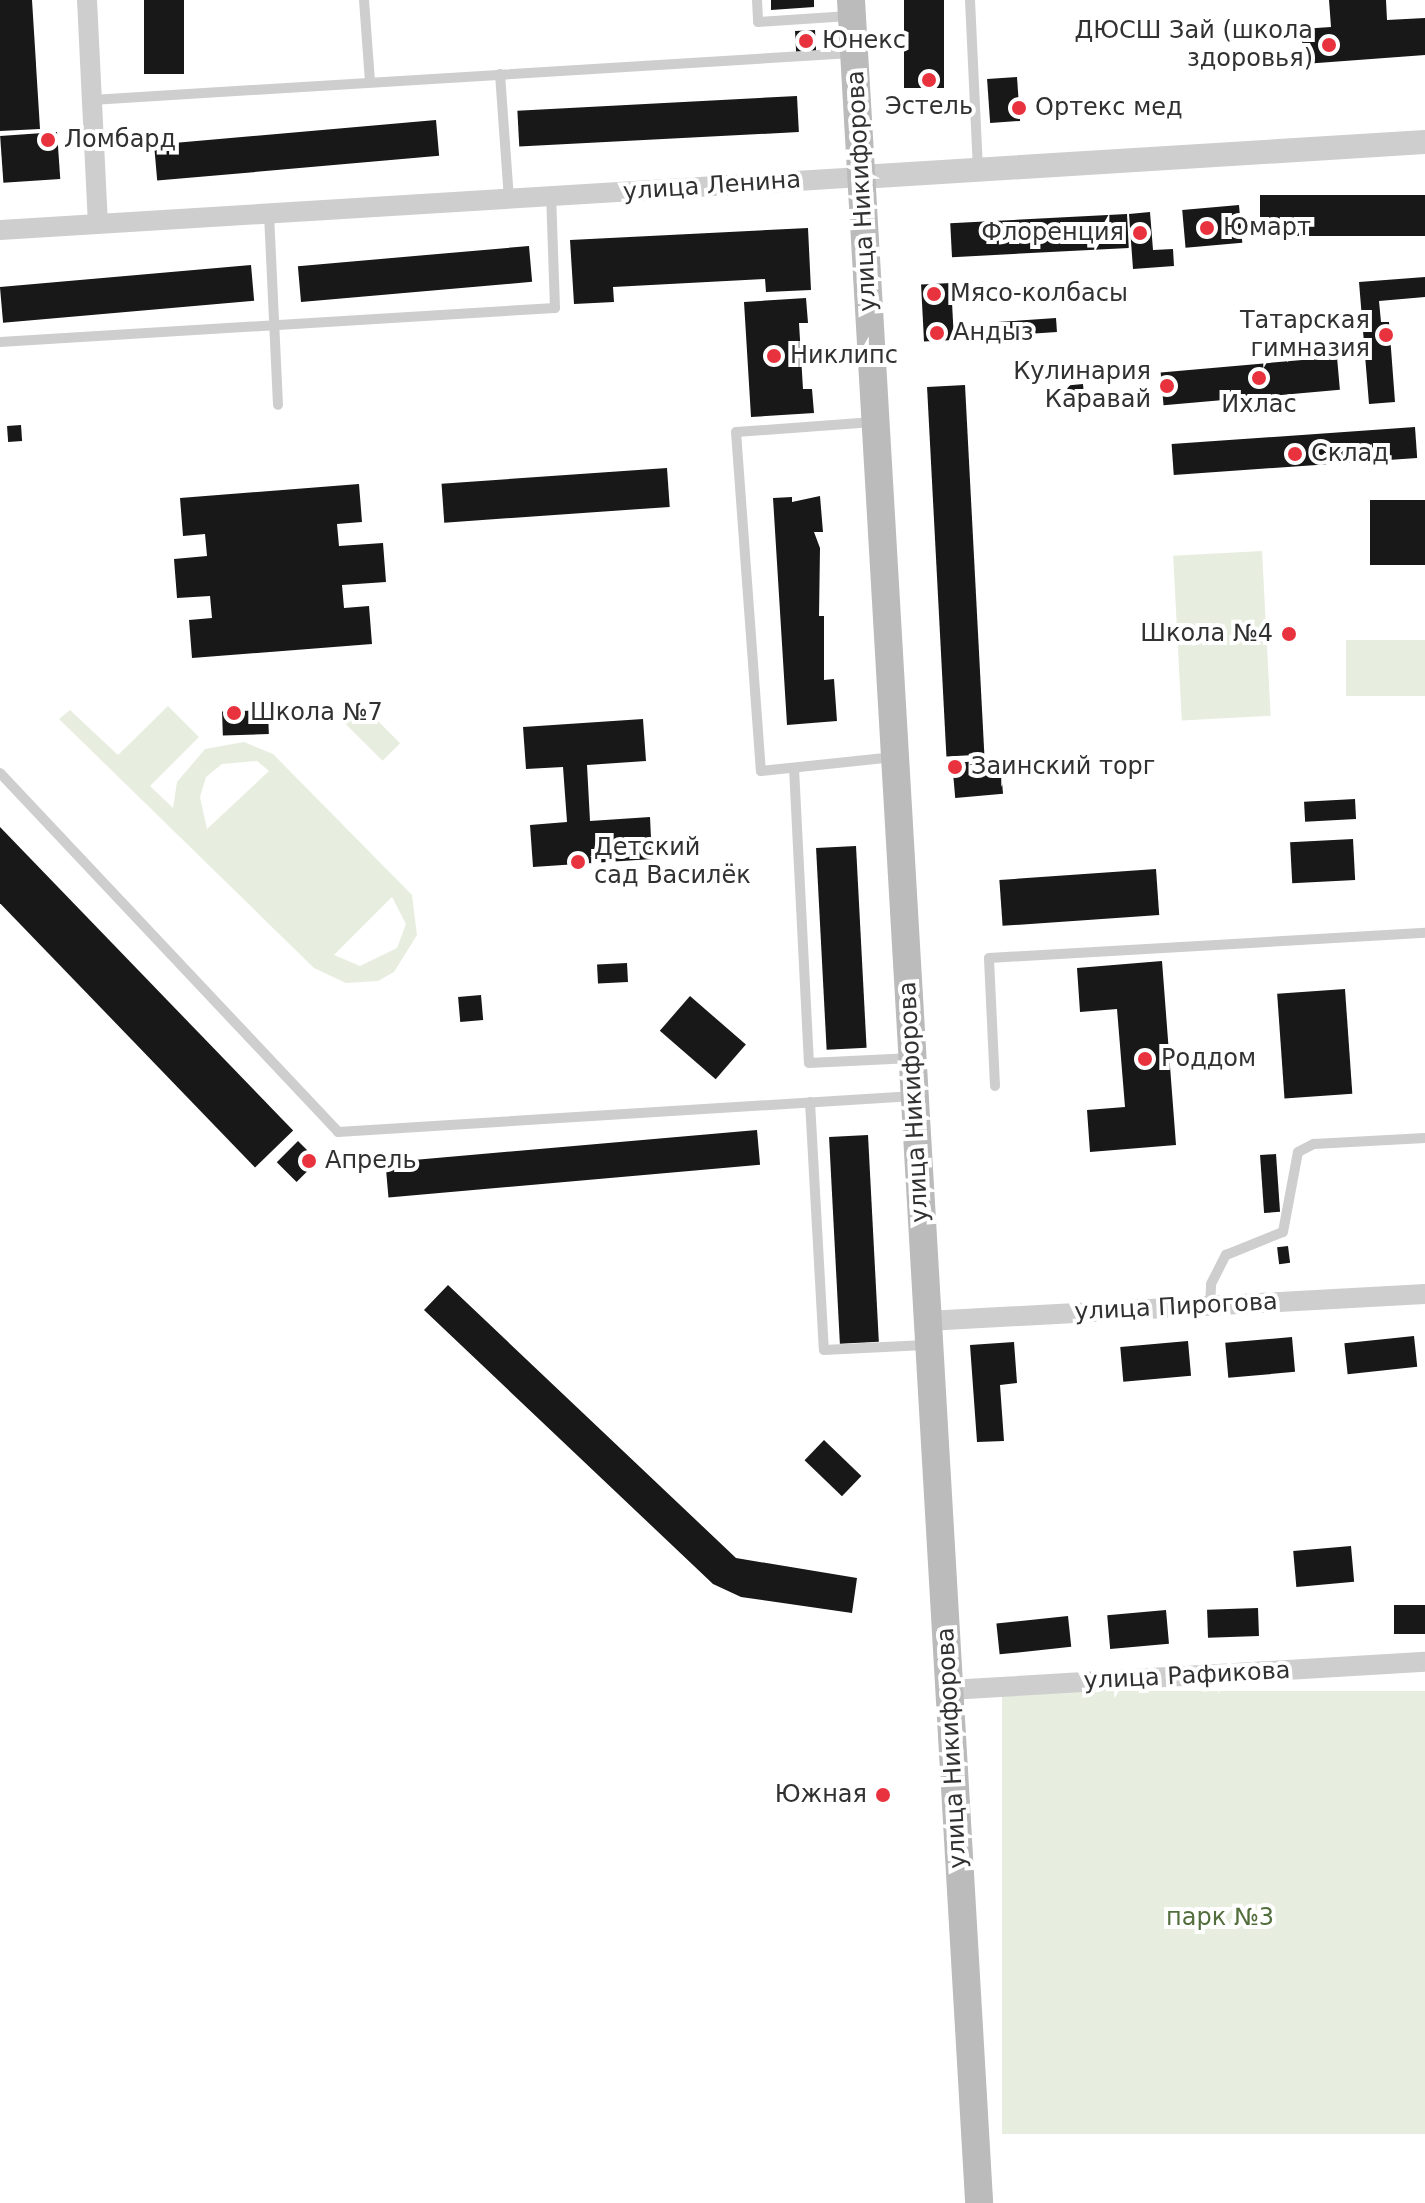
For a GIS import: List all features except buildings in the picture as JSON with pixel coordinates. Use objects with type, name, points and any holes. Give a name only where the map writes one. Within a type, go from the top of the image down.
[{"type":"main road","name":"улица Никифорова","points":[[851,8],[979,2203]]},
{"type":"street","points":[[87,0],[98,224]]},
{"type":"street","name":"улица Ленина","points":[[0,230],[1425,142]]},
{"type":"street","name":"улица Пирогова","points":[[928,1333],[1210,1306],[1425,1294]]},
{"type":"street","name":"улица Рафикова","points":[[949,1690],[1425,1662]]},
{"type":"lane","points":[[364,0],[370,82]]},
{"type":"lane","points":[[757,0],[758,22],[851,8]]},
{"type":"lane","points":[[970,0],[978,169]]},
{"type":"lane","points":[[92,100],[854,53]]},
{"type":"lane","points":[[500,74],[509,199]]},
{"type":"lane","points":[[0,342],[555,308],[551,196]]},
{"type":"lane","points":[[269,214],[278,405]]},
{"type":"lane","points":[[875,422],[736,432],[761,771],[895,757]]},
{"type":"lane","points":[[794,768],[809,1063],[912,1058]]},
{"type":"lane","points":[[0,773],[338,1132],[914,1096]]},
{"type":"lane","points":[[995,1086],[989,958],[1425,933]]},
{"type":"lane","points":[[810,1102],[824,1350],[928,1333]]},
{"type":"lane","points":[[1210,1306],[1211,1284],[1226,1255],[1283,1232],[1298,1152],[1314,1144],[1425,1138]]},
{"type":"green space","points":[[1262,551],[1271,716],[1182,720],[1173,556]]},
{"type":"green space","points":[[1346,640],[1425,640],[1425,696],[1346,696]]},
{"type":"green space","points":[[362,705],[400,743],[383,761],[344,723]]},
{"type":"green space","points":[[168,706],[199,737],[150,786],[173,808],[177,782],[205,749],[244,742],[273,754],[412,895],[417,935],[394,972],[378,981],[346,983],[314,968],[59,719],[70,710],[118,755]],"holes":[[[257,761],[269,771],[207,829],[200,797],[206,777],[222,764]],[[392,897],[406,924],[397,948],[360,966],[334,955]]]},
{"type":"green space","name":"парк №3","points":[[1002,1691],[1425,1691],[1425,2134],[1002,2134]]},
{"type":"place","name":"Юнекс","points":[[806,41]]},
{"type":"place","name":"ДЮСШ Зай (школа здоровья)","points":[[1329,45]]},
{"type":"place","name":"Эстель","points":[[929,80]]},
{"type":"place","name":"Ортекс мед","points":[[1019,108]]},
{"type":"place","name":"Ломбард","points":[[48,140]]},
{"type":"place","name":"Юмарт","points":[[1207,228]]},
{"type":"place","name":"Флоренция","points":[[1140,233]]},
{"type":"place","name":"Мясо-колбасы","points":[[934,294]]},
{"type":"place","name":"Андыз","points":[[937,333]]},
{"type":"place","name":"Татарская гимназия","points":[[1386,335]]},
{"type":"place","name":"Никлипс","points":[[774,356]]},
{"type":"place","name":"Ихлас","points":[[1259,378]]},
{"type":"place","name":"Кулинария Каравай","points":[[1167,386]]},
{"type":"place","name":"Склад","points":[[1295,454]]},
{"type":"place","name":"Школа №4","points":[[1289,634]]},
{"type":"place","name":"Школа №7","points":[[234,713]]},
{"type":"place","name":"Заинский торг","points":[[955,767]]},
{"type":"place","name":"Детский сад Василёк","points":[[578,862]]},
{"type":"place","name":"Роддом","points":[[1145,1059]]},
{"type":"place","name":"Апрель","points":[[309,1161]]},
{"type":"place","name":"Южная","points":[[883,1795]]}]
